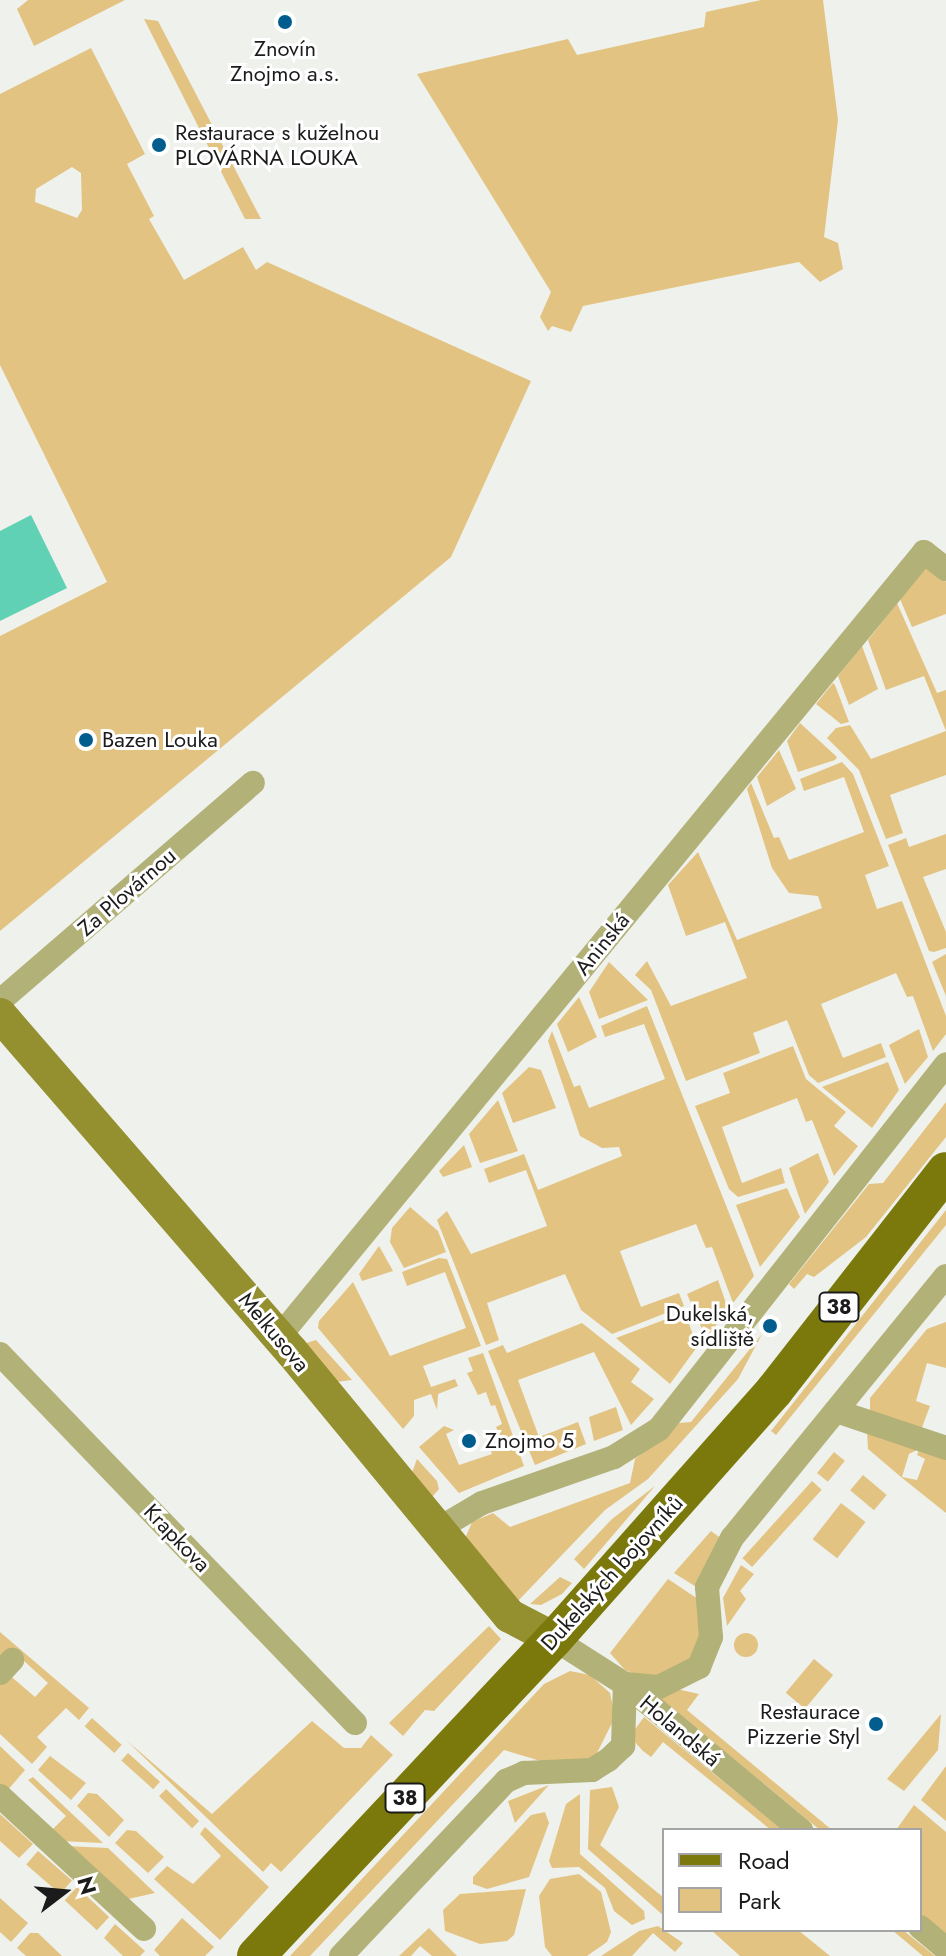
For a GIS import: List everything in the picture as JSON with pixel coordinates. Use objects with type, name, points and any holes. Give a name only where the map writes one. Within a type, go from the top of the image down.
[{"type":"main road","name":"Dukelských bojovníků","points":[[256,1956],[554,1639],[774,1391],[946,1171]]},
{"type":"street","name":"Aninská","points":[[279,1337],[924,552],[946,569]]},
{"type":"street","name":"Za Plovárnou","points":[[0,1001],[253,783]]},
{"type":"street","name":"Melkusova","points":[[0,1015],[279,1337],[510,1616],[554,1639]]},
{"type":"street","points":[[438,1529],[482,1503],[614,1457],[659,1429],[946,1064]]},
{"type":"street","points":[[341,1956],[506,1781],[524,1773],[592,1770],[623,1746],[628,1705],[625,1684],[659,1687],[699,1667],[711,1637],[705,1598],[714,1566],[836,1411],[936,1302],[946,1276]]},
{"type":"street","name":"Krapkova","points":[[0,1354],[355,1723]]},
{"type":"street","points":[[836,1411],[946,1448]]},
{"type":"street","name":"Holandská","points":[[554,1639],[625,1684],[799,1828]]},
{"type":"street","points":[[0,1796],[144,1929]]},
{"type":"street","points":[[922,1929],[946,1949]]},
{"type":"green space","points":[[28,0],[125,0],[34,46],[17,9]]},
{"type":"green space","points":[[761,0],[823,0],[838,120],[824,237],[838,243],[843,269],[820,282],[799,262],[583,306],[571,332],[552,326],[548,331],[540,317],[551,292],[417,74],[568,39],[577,55],[704,27],[706,12]]},
{"type":"green space","points":[[144,19],[158,21],[261,219],[245,219]]},
{"type":"green space","points":[[91,48],[145,154],[127,164],[154,216],[149,219],[184,280],[243,247],[256,270],[267,262],[531,381],[451,557],[0,931],[0,636],[107,582],[0,365],[0,94]],"holes":[[[72,167],[81,173],[82,210],[77,218],[35,202],[36,189]]]},
{"type":"green space","points":[[927,567],[946,582],[946,614],[912,627],[900,599]]},
{"type":"green space","points":[[897,603],[937,693],[946,690],[946,731],[924,676],[886,690],[868,640]]},
{"type":"green space","points":[[862,646],[878,689],[849,705],[838,676]]},
{"type":"green space","points":[[833,683],[849,722],[841,724],[816,704]]},
{"type":"green space","points":[[800,723],[837,757],[835,760],[798,772],[787,741]]},
{"type":"green space","points":[[850,725],[871,759],[946,731],[946,775],[890,795],[903,833],[886,839],[859,770],[827,738],[836,728]]},
{"type":"green space","points":[[779,750],[796,789],[767,806],[757,777]]},
{"type":"green space","points":[[842,762],[853,774],[889,866],[865,875],[877,909],[902,901],[946,1016],[946,1034],[933,1051],[913,996],[907,997],[896,973],[821,1004],[843,1058],[881,1043],[886,1057],[818,1083],[809,1075],[787,1020],[753,1033],[760,1053],[686,1081],[651,990],[635,975],[647,961],[671,1006],[747,978],[725,922],[686,936],[668,885],[698,852],[737,940],[822,908],[818,896],[789,893],[772,868],[747,789],[751,783],[774,838],[779,837],[789,860],[864,832],[844,777],[804,791],[800,779]]},
{"type":"green space","points":[[946,834],[946,869],[923,877],[946,932],[946,948],[934,952],[929,951],[888,845],[906,838],[909,847]]},
{"type":"green space","points":[[946,954],[946,996],[932,962]]},
{"type":"green space","points":[[609,962],[648,1000],[599,1019],[589,992]]},
{"type":"green space","points":[[579,997],[597,1037],[568,1052],[557,1024]]},
{"type":"green space","points":[[647,1006],[754,1276],[733,1303],[712,1247],[706,1248],[696,1224],[620,1251],[641,1307],[679,1293],[684,1306],[612,1334],[581,1310],[565,1274],[487,1303],[499,1340],[486,1345],[437,1220],[447,1211],[471,1254],[547,1226],[526,1170],[489,1183],[484,1169],[524,1154],[538,1190],[622,1156],[619,1147],[602,1148],[580,1136],[548,1041],[552,1031],[574,1087],[580,1085],[589,1108],[665,1079],[644,1024],[605,1037],[601,1026]]},
{"type":"green space","points":[[919,1029],[928,1057],[905,1084],[889,1045]]},
{"type":"green space","points":[[793,1046],[806,1079],[846,1112],[834,1126],[858,1146],[834,1176],[812,1120],[806,1122],[797,1098],[722,1127],[742,1183],[781,1168],[785,1183],[738,1197],[729,1189],[695,1106],[730,1093],[723,1073]]},
{"type":"green space","points":[[888,1062],[899,1090],[872,1128],[822,1087]]},
{"type":"green space","points":[[529,1067],[541,1070],[556,1108],[513,1123],[502,1093]]},
{"type":"green space","points":[[498,1100],[518,1151],[480,1163],[469,1134]]},
{"type":"green space","points":[[946,1102],[946,1137],[866,1237],[814,1277],[807,1274],[794,1289],[789,1284],[869,1184],[883,1183]]},
{"type":"green space","points":[[464,1145],[472,1167],[443,1177],[439,1171]]},
{"type":"green space","points":[[818,1153],[829,1182],[805,1214],[789,1168]]},
{"type":"green space","points":[[787,1188],[800,1217],[760,1267],[736,1205]]},
{"type":"green space","points":[[410,1207],[438,1231],[446,1252],[404,1268],[390,1242],[392,1228]]},
{"type":"green space","points":[[946,1210],[946,1225],[776,1435],[771,1431]]},
{"type":"green space","points":[[379,1246],[393,1271],[362,1281],[359,1274]]},
{"type":"green space","points":[[439,1258],[447,1259],[481,1346],[423,1366],[431,1387],[455,1379],[458,1386],[438,1394],[437,1410],[431,1394],[414,1400],[414,1416],[403,1429],[318,1328],[319,1321],[353,1282],[390,1356],[466,1328],[445,1272],[407,1286],[402,1272]]},
{"type":"green space","points":[[718,1280],[728,1309],[710,1333],[703,1331],[687,1294]]},
{"type":"green space","points":[[685,1312],[697,1347],[670,1384],[616,1338]]},
{"type":"green space","points":[[946,1322],[946,1368],[927,1363],[916,1401],[930,1406],[921,1430],[870,1413],[870,1398],[927,1329]]},
{"type":"green space","points":[[582,1323],[640,1369],[631,1382],[654,1399],[631,1425],[594,1352],[518,1380],[539,1437],[578,1422],[586,1444],[535,1465],[488,1351],[503,1345],[507,1353]]},
{"type":"green space","points":[[762,1334],[738,1379],[648,1479],[605,1510],[517,1602],[464,1541],[472,1522],[493,1513],[510,1527],[630,1483],[635,1459],[679,1423],[691,1422]]},
{"type":"green space","points":[[316,1340],[352,1380],[328,1383],[303,1344]]},
{"type":"green space","points":[[483,1353],[524,1466],[459,1493],[419,1447],[444,1426],[454,1430],[446,1434],[459,1465],[492,1454],[490,1449],[504,1444],[496,1427],[502,1424],[495,1405],[491,1406],[486,1392],[478,1395],[467,1373],[473,1371],[468,1358]]},
{"type":"green space","points":[[616,1407],[623,1430],[594,1441],[589,1417]]},
{"type":"green space","points":[[867,1431],[917,1450],[909,1454],[902,1477],[917,1480],[925,1459],[917,1455],[919,1450],[946,1459],[946,1513],[901,1477],[868,1449]]},
{"type":"green space","points":[[834,1452],[845,1461],[828,1482],[817,1473]]},
{"type":"green space","points":[[417,1459],[437,1481],[439,1489],[432,1497],[410,1478]]},
{"type":"green space","points":[[863,1475],[887,1495],[874,1510],[850,1490]]},
{"type":"green space","points":[[812,1481],[822,1490],[752,1567],[742,1558]]},
{"type":"green space","points":[[655,1486],[584,1569],[574,1559],[612,1519]]},
{"type":"green space","points":[[841,1503],[865,1522],[837,1558],[813,1539]]},
{"type":"green space","points":[[711,1531],[726,1542],[701,1590],[674,1573]]},
{"type":"green space","points":[[741,1565],[754,1574],[740,1591],[746,1599],[727,1626],[723,1598]]},
{"type":"green space","points":[[560,1577],[572,1583],[562,1594],[541,1605],[530,1604]]},
{"type":"green space","points":[[668,1579],[701,1601],[704,1640],[679,1673],[643,1678],[625,1670],[610,1653]]},
{"type":"green space","points":[[489,1626],[501,1639],[434,1711],[425,1710],[403,1736],[389,1723]]},
{"type":"green space","points":[[0,1632],[89,1708],[79,1720],[66,1708],[37,1737],[47,1747],[32,1764],[0,1734],[0,1680],[7,1673],[35,1697],[48,1683],[11,1649],[0,1661]]},
{"type":"green space","points":[[746,1633],[757,1640],[758,1645],[751,1656],[746,1657],[735,1650],[734,1645],[741,1634]]},
{"type":"green space","points":[[814,1659],[833,1675],[805,1709],[786,1693]]},
{"type":"green space","points":[[570,1671],[590,1675],[610,1693],[615,1717],[597,1753],[586,1760],[544,1762],[504,1750],[310,1956],[290,1956],[544,1684]]},
{"type":"green space","points":[[677,1689],[699,1694],[687,1710],[830,1828],[818,1828],[652,1692]]},
{"type":"green space","points":[[941,1714],[938,1750],[904,1791],[887,1779]]},
{"type":"green space","points":[[644,1717],[781,1828],[769,1828],[663,1742],[651,1757],[633,1740],[633,1732]]},
{"type":"green space","points":[[92,1718],[122,1745],[114,1753],[85,1726]]},
{"type":"green space","points":[[312,1721],[344,1748],[361,1748],[371,1735],[393,1755],[281,1872],[271,1863],[263,1872],[126,1740],[212,1814]]},
{"type":"green space","points":[[0,1746],[25,1770],[6,1792],[0,1785]]},
{"type":"green space","points":[[128,1753],[160,1782],[153,1789],[121,1760]]},
{"type":"green space","points":[[50,1756],[86,1783],[71,1800],[38,1770]]},
{"type":"green space","points":[[946,1766],[946,1821],[921,1800]]},
{"type":"green space","points":[[33,1777],[103,1843],[59,1841],[50,1832],[66,1816],[28,1780]]},
{"type":"green space","points":[[549,1785],[515,1823],[508,1801]]},
{"type":"green space","points":[[612,1787],[619,1807],[600,1845],[662,1896],[662,1914],[588,1849],[590,1790]]},
{"type":"green space","points":[[166,1789],[199,1821],[192,1828],[159,1796]]},
{"type":"green space","points":[[88,1793],[97,1794],[124,1820],[109,1837],[77,1806]]},
{"type":"green space","points":[[580,1794],[580,1854],[644,1911],[645,1919],[632,1925],[614,1911],[605,1888],[579,1867],[552,1868],[549,1861],[566,1804]]},
{"type":"green space","points":[[914,1805],[946,1832],[946,1936],[922,1917],[922,1828],[897,1828]]},
{"type":"green space","points":[[545,1812],[549,1823],[529,1877],[487,1889],[473,1884],[473,1877],[531,1815]]},
{"type":"green space","points":[[0,1814],[33,1844],[19,1858],[0,1841]]},
{"type":"green space","points":[[205,1827],[269,1887],[220,1940],[154,1879],[167,1866],[193,1884],[221,1856],[200,1834]]},
{"type":"green space","points":[[127,1830],[136,1831],[164,1857],[148,1873],[115,1843]]},
{"type":"green space","points":[[66,1846],[108,1848],[155,1893],[128,1899]]},
{"type":"green space","points":[[38,1851],[72,1881],[60,1894],[26,1865]]},
{"type":"green space","points":[[579,1874],[601,1892],[611,1932],[607,1942],[587,1956],[552,1956],[545,1947],[539,1896],[550,1879]]},
{"type":"green space","points":[[77,1887],[109,1917],[97,1930],[65,1900]]},
{"type":"green space","points":[[526,1889],[514,1935],[507,1941],[480,1944],[445,1931],[443,1910],[460,1894]]},
{"type":"green space","points":[[0,1898],[28,1923],[11,1942],[0,1932]]},
{"type":"green space","points":[[182,1918],[214,1947],[205,1956],[160,1956],[154,1950]]},
{"type":"green space","points":[[115,1924],[145,1951],[140,1956],[123,1956],[104,1938]]},
{"type":"green space","points":[[658,1926],[662,1932],[683,1943],[675,1952],[653,1933],[632,1956],[601,1956],[639,1931]]},
{"type":"green space","points":[[429,1928],[457,1956],[432,1956],[420,1946],[411,1956],[399,1956]]},
{"type":"green space","points":[[713,1932],[800,1932],[830,1956],[740,1956]]},
{"type":"green space","points":[[894,1932],[905,1932],[935,1956],[923,1956]]},
{"type":"green space","points":[[30,1933],[38,1933],[62,1956],[26,1956],[17,1948]]},
{"type":"shaded area","points":[[31,515],[67,588],[0,621],[0,531]]},
{"type":"place","name":"Znovín Znojmo a.s.","points":[[285,22]]},
{"type":"place","name":"Restaurace s kuželnou PLOVÁRNA LOUKA","points":[[159,145]]},
{"type":"place","name":"Bazen Louka","points":[[86,740]]},
{"type":"place","name":"Dukelská, sídliště","points":[[770,1326]]},
{"type":"place","name":"Znojmo 5","points":[[469,1441]]},
{"type":"place","name":"Restaurace Pizzerie Styl","points":[[876,1724]]}]
